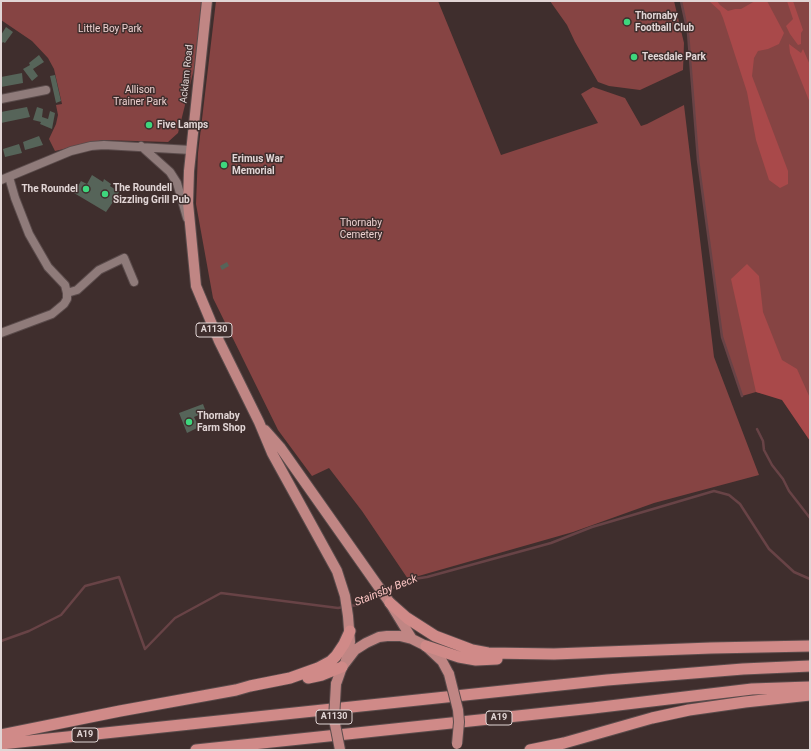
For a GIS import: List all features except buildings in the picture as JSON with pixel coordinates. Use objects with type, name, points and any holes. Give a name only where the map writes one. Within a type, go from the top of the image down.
[{"type":"highway","points":[[389,601],[420,628],[446,641],[472,650],[488,653],[523,654],[810,646]]},
{"type":"highway","points":[[1,735],[236,690],[290,678],[318,668],[331,661],[344,644],[350,631]]},
{"type":"highway","points":[[426,646],[448,654],[476,660],[507,658],[523,654]]},
{"type":"highway","points":[[777,647],[810,651]]},
{"type":"highway","points":[[290,678],[306,678],[322,675],[344,664]]},
{"type":"highway","name":"A19","points":[[1,744],[607,680],[743,669],[810,666]]},
{"type":"highway","name":"A19","points":[[196,750],[593,708],[752,689],[810,687]]},
{"type":"highway","points":[[530,750],[564,743],[652,718],[688,710],[810,695]]},
{"type":"main road","name":"Acklam Road","points":[[191,150],[208,1]]},
{"type":"main road","name":"A1130","points":[[191,150],[188,203],[196,286],[200,298],[219,342],[259,422],[272,452],[337,571],[345,596],[350,642],[344,664],[336,684],[334,719],[340,750]]},
{"type":"main road","name":"A1130","points":[[259,422],[280,447],[376,582],[412,639]]},
{"type":"main road","points":[[344,664],[355,650],[378,637],[400,636],[412,639],[426,646],[442,661],[449,674],[458,710],[459,722],[456,747]]},
{"type":"street","points":[[1,98],[46,90]]},
{"type":"street","points":[[1,332],[52,314],[64,304],[67,299],[67,293],[64,285],[48,267],[29,234],[15,198],[5,178],[71,152],[91,146],[140,146],[191,150]]},
{"type":"street","points":[[140,146],[170,172],[177,183],[190,230]]},
{"type":"street","points":[[67,293],[77,290],[100,270],[124,258],[134,282]]},
{"type":"green space","name":"Allison Trainer Park","points":[[1,1],[203,1],[194,69],[178,133],[168,142],[103,140],[55,151],[49,139],[56,124],[58,115],[56,105],[62,104],[54,69],[48,58],[32,41],[1,20]]},
{"type":"green space","name":"Thornaby Cemetery","points":[[216,1],[438,1],[501,155],[598,123],[581,94],[593,87],[625,98],[641,126],[684,105],[714,357],[759,475],[654,503],[573,532],[408,579],[362,511],[329,468],[312,476],[278,430],[213,298],[196,204],[198,153]]},
{"type":"green space","name":"Teesdale Park","points":[[550,1],[674,1],[684,43],[683,70],[640,90],[609,86],[598,82],[567,25]]},
{"type":"green space","points":[[681,1],[810,1],[810,431],[791,400],[756,392],[742,396],[722,337],[698,160],[688,33]]},
{"type":"shaded area","points":[[709,1],[717,1],[728,11],[741,9],[755,1],[767,1],[784,33],[779,44],[768,49],[758,51],[754,58],[752,76],[788,171],[788,184],[780,188],[769,180],[756,140],[747,92],[723,18],[720,11]]},
{"type":"shaded area","points":[[787,1],[793,1],[803,30],[801,33],[801,44],[798,45],[786,26],[793,19]]},
{"type":"shaded area","points":[[789,44],[801,53],[803,49],[810,65],[810,103],[790,53]]},
{"type":"shaded area","points":[[747,264],[759,276],[763,312],[782,360],[797,369],[810,398],[810,441],[782,400],[756,392],[731,279]]},
{"type":"waterway","points":[[681,1],[688,33],[698,160],[722,337],[742,396]]},
{"type":"waterway","points":[[757,429],[763,441],[764,450],[772,465],[783,479],[789,491],[810,518]]},
{"type":"waterway","name":"Stainsby Beck","points":[[385,592],[408,580],[427,577],[551,543],[592,527],[714,491],[729,495],[740,504],[769,549],[794,572],[810,579]]},
{"type":"waterway","name":"Stainsby Beck","points":[[1,641],[29,631],[61,615],[85,586],[119,577],[145,649],[175,618],[221,593],[338,608],[343,607]]},
{"type":"waterway","name":"Stainsby Beck","points":[[348,606],[359,605],[381,594]]},
{"type":"place","name":"Thornaby Football Club","points":[[627,22]]},
{"type":"place","name":"Teesdale Park","points":[[634,57]]},
{"type":"place","name":"Five Lamps","points":[[149,125]]},
{"type":"place","name":"Erimus War Memorial","points":[[224,165]]},
{"type":"place","name":"The Roundel","points":[[86,189]]},
{"type":"place","name":"The Roundell Sizzling Grill Pub","points":[[105,194]]},
{"type":"place","name":"Thornaby Farm Shop","points":[[189,422]]},
{"type":"park label","name":"Little Boy Park","points":[[110,29]]}]
